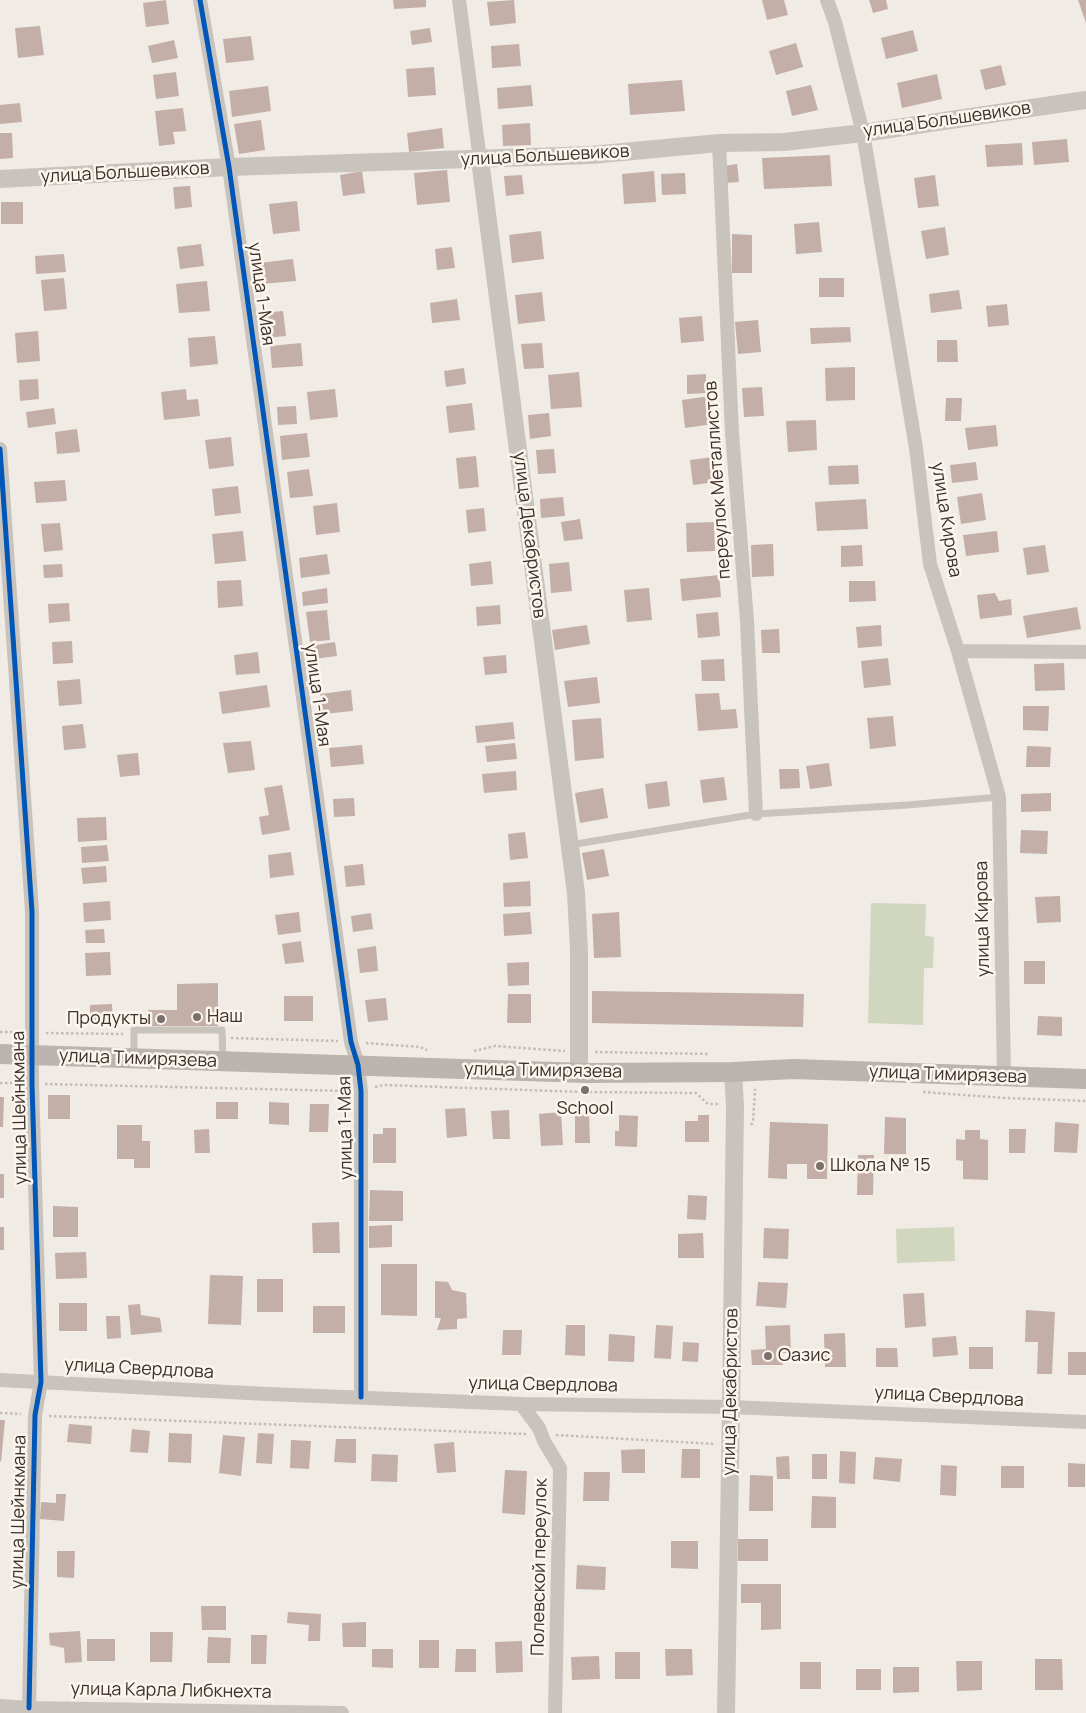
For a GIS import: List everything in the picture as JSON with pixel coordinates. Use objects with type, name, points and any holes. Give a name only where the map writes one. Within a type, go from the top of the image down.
[{"type":"main road","name":"улица Тимирязева","points":[[0,1054],[579,1072],[733,1072],[794,1069],[1086,1079]]},
{"type":"street","name":"улица 1-Мая","points":[[200,0],[229,167],[351,1042],[358,1066],[361,1091],[361,1397]]},
{"type":"street","name":"улица Декабристов","points":[[459,0],[576,893],[579,950],[579,1072]]},
{"type":"street","name":"улица Кирова","points":[[827,0],[835,22],[863,133],[916,448],[930,564],[958,651],[999,797],[1004,1076]]},
{"type":"street","name":"улица Большевиков","points":[[0,179],[229,167],[591,155],[719,143],[784,142],[863,133],[1086,100]]},
{"type":"street","name":"переулок Металлистов","points":[[719,143],[732,433],[747,621],[756,814]]},
{"type":"street","name":"улица Шейнкмана","points":[[0,449],[32,912],[32,1084],[41,1382],[35,1415],[30,1708]]},
{"type":"street","points":[[958,651],[1086,652]]},
{"type":"street","name":"улица Декабристов","points":[[726,1713],[732,1407],[735,1105],[733,1072]]},
{"type":"street","name":"улица Свердлова","points":[[0,1380],[267,1394],[521,1404],[732,1407],[1086,1422]]},
{"type":"street","name":"Полевской переулок","points":[[521,1404],[539,1428],[560,1468],[555,1713]]},
{"type":"street","name":"улица Карла Либкнехта","points":[[0,1706],[342,1713]]},
{"type":"lane","points":[[569,845],[756,814],[897,806],[999,797]]},
{"type":"lane","points":[[134,1059],[134,1030],[222,1030],[223,1062]]},
{"type":"path","points":[[0,1032],[134,1034]]},
{"type":"path","points":[[222,1038],[351,1042],[420,1047],[428,1051]]},
{"type":"path","points":[[0,1083],[361,1091],[384,1085],[583,1092],[696,1093],[708,1104],[735,1105]]},
{"type":"path","points":[[747,1130],[753,1122],[755,1086]]},
{"type":"path","points":[[918,1092],[1086,1101]]},
{"type":"path","points":[[0,1413],[730,1444]]},
{"type":"green space","points":[[871,903],[926,904],[925,936],[934,937],[933,968],[924,968],[923,1025],[868,1023]]},
{"type":"green space","points":[[954,1227],[955,1261],[897,1263],[896,1229]]},
{"type":"building","points":[[166,0],[169,24],[146,27],[143,3]]},
{"type":"building","points":[[393,0],[426,0],[426,7],[394,9]]},
{"type":"building","points":[[514,0],[516,23],[490,26],[487,2]]},
{"type":"building","points":[[762,0],[784,0],[788,15],[767,20]]},
{"type":"building","points":[[869,0],[886,0],[888,9],[873,13]]},
{"type":"building","points":[[1078,0],[1086,0],[1086,23]]},
{"type":"building","points":[[40,26],[44,55],[18,58],[15,28]]},
{"type":"building","points":[[430,28],[432,42],[412,45],[410,31]]},
{"type":"building","points":[[913,30],[918,51],[886,59],[881,38]]},
{"type":"building","points":[[251,36],[254,60],[226,63],[223,39]]},
{"type":"building","points":[[174,40],[178,58],[152,63],[148,46]]},
{"type":"building","points":[[796,43],[803,67],[776,75],[769,51]]},
{"type":"building","points":[[519,44],[521,66],[492,68],[491,46]]},
{"type":"building","points":[[1001,65],[1006,85],[985,90],[980,70]]},
{"type":"building","points":[[434,67],[436,95],[408,97],[406,69]]},
{"type":"building","points":[[176,72],[179,96],[156,99],[153,75]]},
{"type":"building","points":[[937,74],[942,99],[902,108],[897,83]]},
{"type":"building","points":[[682,80],[685,111],[630,115],[628,84]]},
{"type":"building","points":[[531,85],[533,106],[498,109],[497,88]]},
{"type":"building","points":[[811,85],[818,110],[792,116],[786,91]]},
{"type":"building","points":[[268,86],[271,111],[232,117],[229,91]]},
{"type":"building","points":[[20,103],[22,122],[0,124],[0,105]]},
{"type":"building","points":[[183,108],[186,131],[173,132],[175,144],[159,146],[155,111]]},
{"type":"building","points":[[261,120],[265,150],[239,154],[234,124]]},
{"type":"building","points":[[530,123],[531,145],[503,146],[502,125]]},
{"type":"building","points":[[442,128],[444,148],[409,152],[407,133]]},
{"type":"building","points":[[0,133],[12,133],[13,158],[0,159]]},
{"type":"building","points":[[1067,139],[1069,162],[1034,165],[1032,142]]},
{"type":"building","points":[[1022,143],[1023,165],[987,167],[985,145]]},
{"type":"building","points":[[830,155],[832,186],[764,189],[762,158]]},
{"type":"building","points":[[737,164],[739,182],[725,183],[723,166]]},
{"type":"building","points":[[447,170],[450,202],[417,205],[414,173]]},
{"type":"building","points":[[362,171],[365,193],[343,196],[340,175]]},
{"type":"building","points":[[654,171],[656,202],[624,204],[622,174]]},
{"type":"building","points":[[685,173],[686,194],[662,195],[661,174]]},
{"type":"building","points":[[522,175],[524,194],[506,196],[504,176]]},
{"type":"building","points":[[935,175],[939,206],[918,208],[914,178]]},
{"type":"building","points":[[190,186],[192,207],[175,209],[173,187]]},
{"type":"building","points":[[297,201],[300,231],[273,234],[269,204]]},
{"type":"building","points":[[1,202],[23,202],[23,224],[1,224]]},
{"type":"building","points":[[819,222],[822,252],[796,254],[794,224]]},
{"type":"building","points":[[945,227],[949,255],[926,259],[921,231]]},
{"type":"building","points":[[541,231],[544,259],[512,263],[509,235]]},
{"type":"building","points":[[732,234],[752,235],[752,273],[732,273]]},
{"type":"building","points":[[201,244],[204,266],[180,269],[177,247]]},
{"type":"building","points":[[452,247],[455,268],[437,270],[435,249]]},
{"type":"building","points":[[64,254],[66,272],[36,274],[35,256]]},
{"type":"building","points":[[293,259],[296,281],[261,284],[259,263]]},
{"type":"building","points":[[64,278],[67,309],[44,311],[41,280]]},
{"type":"building","points":[[819,278],[844,278],[844,297],[819,297]]},
{"type":"building","points":[[207,281],[210,311],[179,313],[176,284]]},
{"type":"building","points":[[959,290],[962,309],[931,313],[929,294]]},
{"type":"building","points":[[542,292],[545,321],[518,324],[515,295]]},
{"type":"building","points":[[457,299],[460,320],[432,323],[430,303]]},
{"type":"building","points":[[1007,304],[1009,325],[988,327],[986,306]]},
{"type":"building","points":[[283,311],[286,336],[265,338],[263,313]]},
{"type":"building","points":[[702,316],[704,341],[681,343],[679,318]]},
{"type":"building","points":[[758,320],[761,352],[738,354],[735,322]]},
{"type":"building","points":[[850,327],[851,342],[811,344],[810,328]]},
{"type":"building","points":[[38,331],[40,361],[17,363],[15,333]]},
{"type":"building","points":[[215,336],[218,364],[190,367],[188,338]]},
{"type":"building","points":[[937,340],[957,340],[958,362],[937,362]]},
{"type":"building","points":[[301,343],[303,366],[272,368],[270,346]]},
{"type":"building","points":[[542,343],[544,368],[524,369],[521,344]]},
{"type":"building","points":[[855,367],[855,400],[826,401],[825,368]]},
{"type":"building","points":[[464,368],[466,384],[446,387],[444,371]]},
{"type":"building","points":[[579,372],[582,407],[551,409],[548,375]]},
{"type":"building","points":[[706,374],[706,393],[687,394],[687,375]]},
{"type":"building","points":[[38,379],[39,399],[20,401],[19,380]]},
{"type":"building","points":[[762,387],[764,416],[744,417],[742,388]]},
{"type":"building","points":[[186,389],[187,400],[198,399],[200,416],[164,420],[161,392]]},
{"type":"building","points":[[335,389],[338,417],[310,420],[307,392]]},
{"type":"building","points":[[710,396],[713,424],[685,428],[682,400]]},
{"type":"building","points":[[946,398],[962,398],[961,421],[945,421]]},
{"type":"building","points":[[472,403],[475,430],[449,433],[446,406]]},
{"type":"building","points":[[296,406],[297,424],[278,425],[277,407]]},
{"type":"building","points":[[54,408],[56,424],[28,428],[26,412]]},
{"type":"building","points":[[549,413],[551,436],[530,439],[528,415]]},
{"type":"building","points":[[816,420],[817,450],[788,452],[786,421]]},
{"type":"building","points":[[996,425],[998,446],[968,450],[965,428]]},
{"type":"building","points":[[77,429],[80,452],[57,454],[55,432]]},
{"type":"building","points":[[307,433],[310,457],[282,460],[280,436]]},
{"type":"building","points":[[231,437],[234,466],[209,469],[205,440]]},
{"type":"building","points":[[554,449],[556,473],[538,474],[536,450]]},
{"type":"building","points":[[476,456],[479,487],[459,489],[456,458]]},
{"type":"building","points":[[713,457],[716,482],[693,485],[690,460]]},
{"type":"building","points":[[976,462],[978,480],[952,483],[950,465]]},
{"type":"building","points":[[858,465],[859,484],[829,485],[828,466]]},
{"type":"building","points":[[309,469],[313,496],[290,498],[287,472]]},
{"type":"building","points":[[65,480],[67,501],[36,503],[34,482]]},
{"type":"building","points":[[238,486],[241,513],[215,516],[212,489]]},
{"type":"building","points":[[982,493],[986,520],[961,524],[957,497]]},
{"type":"building","points":[[563,497],[565,516],[541,518],[540,499]]},
{"type":"building","points":[[866,499],[868,529],[817,531],[815,502]]},
{"type":"building","points":[[337,503],[340,532],[316,535],[313,506]]},
{"type":"building","points":[[484,508],[486,531],[468,533],[466,510]]},
{"type":"building","points":[[580,519],[583,539],[564,541],[561,522]]},
{"type":"building","points":[[714,522],[715,551],[687,552],[686,523]]},
{"type":"building","points":[[60,523],[63,550],[44,552],[41,524]]},
{"type":"building","points":[[243,531],[246,561],[215,564],[212,534]]},
{"type":"building","points":[[997,531],[999,552],[966,556],[963,535]]},
{"type":"building","points":[[773,544],[774,576],[752,577],[751,545]]},
{"type":"building","points":[[862,545],[863,566],[841,567],[841,546]]},
{"type":"building","points":[[1045,545],[1049,572],[1027,575],[1023,548]]},
{"type":"building","points":[[327,554],[330,574],[301,578],[299,558]]},
{"type":"building","points":[[491,561],[493,584],[471,586],[469,564]]},
{"type":"building","points":[[569,562],[572,591],[551,593],[549,564]]},
{"type":"building","points":[[62,564],[63,577],[44,578],[43,565]]},
{"type":"building","points":[[719,575],[721,597],[682,601],[680,579]]},
{"type":"building","points":[[241,580],[243,606],[218,608],[217,581]]},
{"type":"building","points":[[849,581],[875,581],[876,601],[849,602]]},
{"type":"building","points":[[327,588],[328,603],[303,606],[302,592]]},
{"type":"building","points":[[649,588],[652,620],[627,622],[624,590]]},
{"type":"building","points":[[995,593],[999,601],[1011,599],[1012,615],[980,619],[977,595]]},
{"type":"building","points":[[69,603],[70,621],[49,623],[48,604]]},
{"type":"building","points":[[500,605],[501,624],[477,626],[476,607]]},
{"type":"building","points":[[1077,607],[1081,629],[1027,638],[1023,616]]},
{"type":"building","points":[[327,610],[330,640],[310,642],[306,612]]},
{"type":"building","points":[[718,612],[720,636],[698,638],[696,614]]},
{"type":"building","points":[[587,625],[590,644],[555,650],[552,630]]},
{"type":"building","points":[[881,625],[882,646],[858,648],[856,627]]},
{"type":"building","points":[[779,629],[780,653],[762,653],[761,630]]},
{"type":"building","points":[[72,641],[73,663],[53,664],[52,642]]},
{"type":"building","points":[[335,642],[337,656],[313,659],[310,646]]},
{"type":"building","points":[[258,652],[260,673],[236,675],[234,655]]},
{"type":"building","points":[[506,655],[507,673],[485,675],[483,657]]},
{"type":"building","points":[[888,658],[891,685],[864,688],[861,661]]},
{"type":"building","points":[[724,659],[725,681],[702,681],[701,660]]},
{"type":"building","points":[[1064,663],[1065,690],[1035,691],[1034,664]]},
{"type":"building","points":[[597,677],[600,703],[568,707],[564,681]]},
{"type":"building","points":[[80,679],[82,704],[59,706],[57,681]]},
{"type":"building","points":[[267,685],[270,707],[222,714],[219,692]]},
{"type":"building","points":[[351,690],[353,711],[323,714],[320,694]]},
{"type":"building","points":[[719,693],[721,710],[736,709],[738,728],[698,731],[695,694]]},
{"type":"building","points":[[1023,706],[1049,706],[1048,731],[1023,730]]},
{"type":"building","points":[[893,716],[896,746],[870,749],[867,718]]},
{"type":"building","points":[[601,718],[604,758],[575,761],[572,720]]},
{"type":"building","points":[[513,722],[515,739],[477,743],[475,726]]},
{"type":"building","points":[[83,724],[86,748],[64,750],[62,726]]},
{"type":"building","points":[[251,741],[255,770],[228,773],[223,743]]},
{"type":"building","points":[[515,743],[517,759],[487,762],[485,746]]},
{"type":"building","points":[[362,745],[364,764],[331,767],[329,748]]},
{"type":"building","points":[[1027,746],[1051,747],[1050,767],[1026,767]]},
{"type":"building","points":[[138,753],[140,775],[120,777],[117,755]]},
{"type":"building","points":[[829,763],[832,786],[810,789],[806,766]]},
{"type":"building","points":[[779,769],[799,769],[800,788],[780,789]]},
{"type":"building","points":[[516,771],[517,790],[484,793],[482,774]]},
{"type":"building","points":[[724,777],[727,800],[703,803],[700,780]]},
{"type":"building","points":[[667,781],[670,806],[648,809],[645,784]]},
{"type":"building","points":[[282,785],[290,830],[262,835],[259,817],[269,815],[264,788]]},
{"type":"building","points":[[603,788],[608,818],[580,823],[575,793]]},
{"type":"building","points":[[1051,793],[1051,811],[1021,812],[1021,794]]},
{"type":"building","points":[[354,798],[355,816],[334,817],[333,799]]},
{"type":"building","points":[[106,817],[107,840],[78,842],[77,818]]},
{"type":"building","points":[[1021,830],[1048,831],[1047,854],[1020,853]]},
{"type":"building","points":[[525,832],[528,858],[510,860],[508,834]]},
{"type":"building","points":[[107,845],[109,861],[82,863],[81,847]]},
{"type":"building","points":[[604,849],[609,876],[587,880],[582,853]]},
{"type":"building","points":[[291,852],[294,875],[270,878],[268,855]]},
{"type":"building","points":[[363,864],[365,885],[346,887],[344,866]]},
{"type":"building","points":[[106,866],[107,882],[83,884],[81,868]]},
{"type":"building","points":[[530,881],[531,906],[504,907],[503,883]]},
{"type":"building","points":[[1060,896],[1061,922],[1037,923],[1035,897]]},
{"type":"building","points":[[110,901],[111,920],[84,922],[83,903]]},
{"type":"building","points":[[299,912],[301,932],[278,935],[275,915]]},
{"type":"building","points":[[530,912],[532,934],[504,936],[503,914]]},
{"type":"building","points":[[619,912],[621,957],[594,958],[592,914]]},
{"type":"building","points":[[371,913],[373,929],[353,932],[351,916]]},
{"type":"building","points":[[104,929],[105,943],[86,943],[85,930]]},
{"type":"building","points":[[301,941],[304,962],[285,964],[282,944]]},
{"type":"building","points":[[376,946],[378,971],[360,973],[357,949]]},
{"type":"building","points":[[110,952],[111,975],[86,976],[85,953]]},
{"type":"building","points":[[1024,961],[1045,961],[1045,984],[1024,984]]},
{"type":"building","points":[[529,962],[529,985],[508,986],[507,963]]},
{"type":"building","points":[[218,983],[218,1026],[149,1026],[148,1010],[177,1010],[177,984]]},
{"type":"building","points":[[592,991],[804,994],[803,1027],[592,1023]]},
{"type":"building","points":[[508,994],[531,994],[531,1023],[507,1023]]},
{"type":"building","points":[[284,996],[313,996],[313,1021],[284,1021]]},
{"type":"building","points":[[386,998],[388,1020],[368,1022],[365,1000]]},
{"type":"building","points":[[112,1004],[113,1024],[90,1025],[90,1005]]},
{"type":"building","points":[[1038,1016],[1062,1017],[1062,1036],[1037,1035]]},
{"type":"building","points":[[48,1095],[70,1095],[70,1119],[48,1119]]},
{"type":"building","points":[[0,1097],[4,1097],[3,1127],[0,1127]]},
{"type":"building","points":[[216,1102],[238,1102],[238,1119],[216,1119]]},
{"type":"building","points":[[269,1102],[289,1103],[289,1125],[269,1124]]},
{"type":"building","points":[[310,1104],[329,1104],[328,1132],[309,1132]]},
{"type":"building","points":[[465,1108],[467,1136],[447,1138],[445,1109]]},
{"type":"building","points":[[509,1110],[510,1139],[493,1139],[491,1111]]},
{"type":"building","points":[[561,1112],[563,1145],[541,1146],[539,1114]]},
{"type":"building","points":[[575,1115],[589,1115],[590,1143],[575,1143]]},
{"type":"building","points":[[619,1115],[638,1116],[637,1147],[615,1146],[615,1131],[619,1131]]},
{"type":"building","points":[[698,1115],[709,1115],[709,1142],[685,1142],[685,1121],[698,1121]]},
{"type":"building","points":[[885,1117],[906,1118],[906,1154],[884,1154]]},
{"type":"building","points":[[770,1122],[828,1124],[827,1179],[807,1179],[807,1164],[787,1164],[787,1179],[768,1178]]},
{"type":"building","points":[[1055,1122],[1079,1124],[1077,1153],[1054,1152]]},
{"type":"building","points":[[117,1125],[142,1125],[142,1141],[150,1141],[150,1168],[134,1168],[134,1159],[117,1159]]},
{"type":"building","points":[[383,1128],[396,1128],[396,1163],[373,1163],[373,1134],[383,1134]]},
{"type":"building","points":[[209,1129],[210,1153],[195,1153],[194,1130]]},
{"type":"building","points":[[1009,1129],[1026,1129],[1025,1153],[1009,1153]]},
{"type":"building","points":[[965,1130],[980,1130],[980,1139],[988,1140],[988,1180],[963,1179],[963,1161],[956,1160],[956,1139],[965,1140]]},
{"type":"building","points":[[858,1155],[874,1155],[873,1195],[857,1195]]},
{"type":"building","points":[[0,1174],[4,1174],[4,1198],[0,1198]]},
{"type":"building","points":[[370,1190],[403,1191],[403,1221],[369,1221]]},
{"type":"building","points":[[688,1195],[707,1196],[706,1220],[687,1219]]},
{"type":"building","points":[[53,1206],[78,1207],[78,1237],[53,1237]]},
{"type":"building","points":[[339,1222],[340,1253],[313,1253],[312,1223]]},
{"type":"building","points":[[392,1225],[392,1247],[369,1248],[369,1226]]},
{"type":"building","points":[[0,1227],[4,1227],[4,1250],[0,1250]]},
{"type":"building","points":[[764,1228],[789,1229],[788,1259],[763,1258]]},
{"type":"building","points":[[703,1233],[704,1258],[678,1258],[678,1234]]},
{"type":"building","points":[[86,1252],[87,1278],[56,1279],[55,1253]]},
{"type":"building","points":[[381,1264],[417,1264],[417,1316],[381,1315]]},
{"type":"building","points":[[210,1275],[243,1276],[241,1325],[208,1324]]},
{"type":"building","points":[[257,1279],[283,1279],[283,1312],[257,1312]]},
{"type":"building","points":[[435,1281],[448,1282],[452,1290],[466,1293],[467,1318],[457,1319],[457,1329],[437,1330],[441,1318],[435,1318]]},
{"type":"building","points":[[758,1282],[788,1283],[786,1308],[756,1306]]},
{"type":"building","points":[[924,1293],[926,1326],[905,1328],[903,1294]]},
{"type":"building","points":[[59,1303],[87,1303],[87,1331],[59,1331]]},
{"type":"building","points":[[140,1304],[141,1315],[160,1318],[162,1332],[131,1335],[128,1305]]},
{"type":"building","points":[[313,1306],[345,1306],[345,1333],[313,1333]]},
{"type":"building","points":[[1026,1310],[1055,1312],[1052,1374],[1037,1374],[1038,1342],[1025,1342]]},
{"type":"building","points":[[106,1316],[120,1316],[121,1338],[107,1339]]},
{"type":"building","points":[[566,1325],[585,1325],[585,1356],[565,1355]]},
{"type":"building","points":[[656,1325],[673,1326],[671,1359],[654,1358]]},
{"type":"building","points":[[790,1325],[791,1353],[782,1353],[783,1365],[752,1365],[751,1350],[766,1349],[765,1326]]},
{"type":"building","points":[[503,1330],[522,1330],[521,1355],[502,1355]]},
{"type":"building","points":[[845,1333],[846,1367],[825,1367],[824,1334]]},
{"type":"building","points":[[609,1334],[635,1336],[634,1362],[608,1361]]},
{"type":"building","points":[[956,1336],[958,1355],[933,1357],[932,1338]]},
{"type":"building","points":[[683,1342],[699,1343],[698,1362],[682,1361]]},
{"type":"building","points":[[969,1347],[993,1347],[993,1369],[969,1369]]},
{"type":"building","points":[[876,1348],[897,1348],[898,1367],[876,1367]]},
{"type":"building","points":[[1068,1352],[1086,1352],[1086,1375],[1068,1375]]},
{"type":"building","points":[[0,1420],[5,1420],[1,1462],[0,1461]]},
{"type":"building","points":[[69,1424],[92,1426],[91,1444],[67,1442]]},
{"type":"building","points":[[132,1429],[150,1431],[148,1453],[130,1452]]},
{"type":"building","points":[[169,1433],[192,1434],[191,1463],[168,1462]]},
{"type":"building","points":[[258,1433],[274,1434],[272,1464],[256,1463]]},
{"type":"building","points":[[223,1435],[245,1437],[241,1476],[219,1473]]},
{"type":"building","points":[[336,1439],[356,1439],[356,1463],[334,1462]]},
{"type":"building","points":[[291,1440],[311,1441],[309,1469],[290,1468]]},
{"type":"building","points":[[454,1442],[456,1472],[437,1473],[434,1444]]},
{"type":"building","points":[[645,1449],[645,1473],[622,1473],[621,1450]]},
{"type":"building","points":[[682,1449],[700,1449],[700,1478],[681,1478]]},
{"type":"building","points":[[840,1451],[856,1452],[855,1484],[839,1483]]},
{"type":"building","points":[[372,1454],[398,1455],[397,1482],[371,1481]]},
{"type":"building","points":[[812,1454],[827,1454],[827,1479],[812,1479]]},
{"type":"building","points":[[789,1456],[790,1479],[777,1479],[776,1457]]},
{"type":"building","points":[[875,1457],[902,1459],[900,1482],[873,1479]]},
{"type":"building","points":[[1068,1463],[1085,1464],[1085,1487],[1068,1487]]},
{"type":"building","points":[[941,1465],[957,1466],[956,1496],[940,1495]]},
{"type":"building","points":[[1001,1466],[1024,1466],[1024,1488],[1001,1488]]},
{"type":"building","points":[[505,1470],[527,1471],[525,1515],[502,1513]]},
{"type":"building","points":[[584,1472],[610,1472],[609,1501],[583,1501]]},
{"type":"building","points":[[750,1475],[773,1476],[773,1511],[749,1511]]},
{"type":"building","points":[[56,1494],[66,1494],[64,1521],[40,1519],[41,1502],[56,1503]]},
{"type":"building","points":[[812,1496],[836,1497],[836,1528],[811,1528]]},
{"type":"building","points":[[738,1539],[768,1539],[768,1561],[738,1561]]},
{"type":"building","points":[[671,1541],[698,1541],[698,1569],[671,1568]]},
{"type":"building","points":[[57,1551],[75,1551],[74,1578],[57,1577]]},
{"type":"building","points":[[577,1565],[606,1567],[605,1590],[576,1589]]},
{"type":"building","points":[[741,1584],[781,1584],[781,1629],[761,1630],[761,1603],[741,1603]]},
{"type":"building","points":[[201,1606],[226,1606],[226,1630],[202,1630]]},
{"type":"building","points":[[288,1612],[321,1614],[320,1641],[308,1641],[309,1625],[287,1623]]},
{"type":"building","points":[[366,1622],[366,1647],[343,1647],[342,1623]]},
{"type":"building","points":[[80,1631],[82,1662],[65,1663],[64,1648],[50,1645],[49,1633]]},
{"type":"building","points":[[150,1632],[173,1632],[172,1662],[150,1662]]},
{"type":"building","points":[[251,1635],[267,1635],[266,1664],[251,1664]]},
{"type":"building","points":[[208,1637],[231,1638],[230,1663],[207,1663]]},
{"type":"building","points":[[87,1639],[115,1639],[115,1661],[87,1661]]},
{"type":"building","points":[[419,1640],[439,1640],[439,1668],[419,1668]]},
{"type":"building","points":[[522,1641],[523,1672],[496,1673],[495,1642]]},
{"type":"building","points":[[372,1649],[393,1649],[393,1668],[372,1667]]},
{"type":"building","points":[[456,1649],[476,1649],[476,1672],[455,1672]]},
{"type":"building","points":[[665,1649],[692,1649],[693,1675],[666,1676]]},
{"type":"building","points":[[615,1652],[640,1652],[640,1679],[615,1679]]},
{"type":"building","points":[[599,1656],[600,1679],[572,1680],[571,1657]]},
{"type":"building","points":[[1035,1659],[1062,1659],[1063,1690],[1035,1690]]},
{"type":"building","points":[[956,1661],[982,1661],[982,1690],[957,1691]]},
{"type":"building","points":[[800,1662],[821,1662],[821,1689],[800,1689]]},
{"type":"building","points":[[893,1667],[919,1667],[919,1692],[893,1693]]},
{"type":"building","points":[[856,1669],[881,1669],[881,1690],[856,1690]]},
{"type":"cycle path","points":[[200,0],[229,167],[351,1042],[358,1065],[361,1091],[361,1397]]},
{"type":"cycle path","points":[[0,449],[32,912],[32,1084],[41,1382],[35,1415],[29,1708]]},
{"type":"place","name":"Наш","points":[[197,1017]]},
{"type":"place","name":"Продукты","points":[[161,1019]]},
{"type":"place","name":"School","points":[[585,1090]]},
{"type":"place","name":"Школа № 15","points":[[820,1166]]},
{"type":"place","name":"Оазис","points":[[768,1356]]}]
